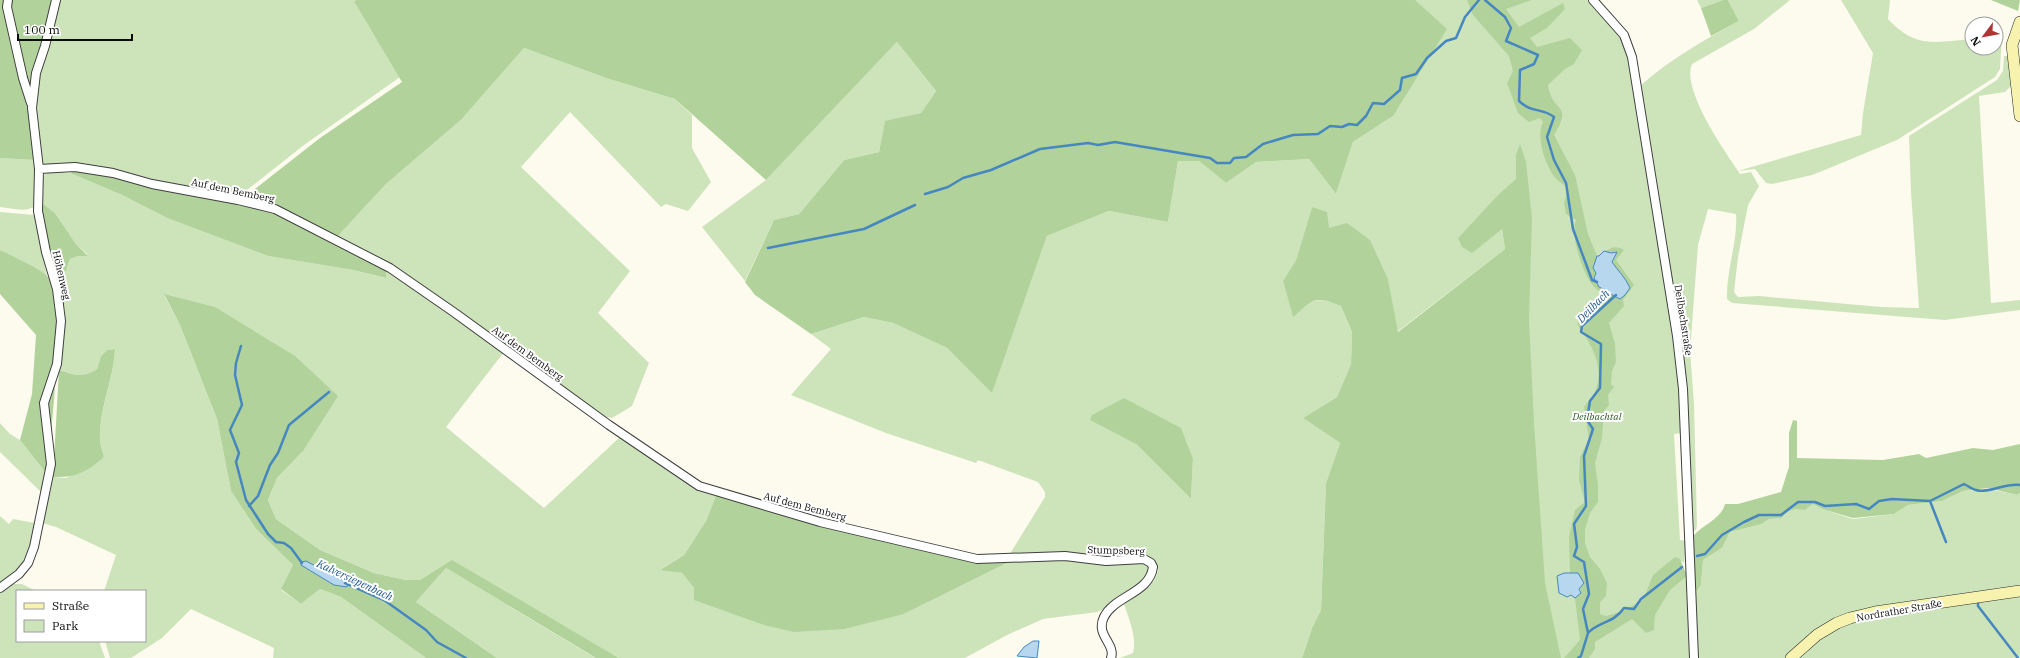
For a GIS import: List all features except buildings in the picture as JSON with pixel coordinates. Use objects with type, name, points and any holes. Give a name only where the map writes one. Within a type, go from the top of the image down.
[{"type":"main road","points":[[2020,22],[2012,45],[2020,116]]},
{"type":"main road","name":"Nordrather Straße","points":[[1791,658],[1816,635],[1850,618],[1875,612],[2020,591]]},
{"type":"street","points":[[8,0],[7,7],[23,78],[32,108]]},
{"type":"street","name":"Höhenweg","points":[[0,588],[19,574],[28,563],[34,547],[51,464],[44,403],[57,364],[60,321],[57,289],[46,252],[38,211],[39,169],[32,108],[36,73],[45,46],[56,0]]},
{"type":"street","name":"Deilbachstraße","points":[[1593,0],[1624,35],[1632,57],[1677,336],[1683,389],[1686,440],[1694,658]]},
{"type":"street","name":"Auf dem Bemberg","points":[[39,169],[75,167],[113,173],[152,184],[238,200],[275,209],[390,268],[455,312],[609,425],[699,486],[820,522],[936,550],[977,559],[1005,559]]},
{"type":"street","name":"Stumpsberg","points":[[1005,559],[1065,556],[1106,560],[1144,559],[1152,563],[1153,567],[1150,579],[1112,607],[1102,622],[1103,635],[1111,650],[1111,658]]},
{"type":"green space","points":[[0,0],[55,0],[31,88],[29,114],[34,160],[0,158]]},
{"type":"green space","points":[[59,0],[354,0],[400,77],[304,145],[238,197],[177,185],[108,168],[90,166],[46,166],[42,163],[35,109],[39,76],[48,49]]},
{"type":"green space","name":"Deilbachtal","points":[[1394,0],[1589,0],[1620,37],[1628,58],[1652,198],[1667,292],[1679,386],[1683,433],[1674,434],[1680,540],[1686,541],[1684,563],[1681,561],[1682,580],[1687,576],[1690,658],[1551,658],[1507,187],[1458,238],[1502,229],[1505,249],[1397,332],[1388,279],[1329,228],[1312,207],[1296,260],[1283,281],[1293,316],[1315,301],[1325,301],[1341,306],[1352,332],[1351,364],[1337,397],[1303,418],[1340,443],[1326,483],[1321,610],[1312,628],[1302,658],[1120,658],[1133,653],[1134,647],[1132,628],[1124,604],[1154,581],[1158,571],[1154,559],[1143,557],[1008,557],[1045,497],[1045,492],[1038,482],[978,460],[976,463],[886,433],[791,395],[831,349],[811,334],[864,317],[893,323],[947,348],[992,392],[1047,236],[1109,211],[1168,222],[1178,161],[1199,161],[1226,183],[1256,162],[1309,159],[1336,194],[1353,142],[1393,116]],"holes":[[[1136,444],[1193,459],[1191,499]]]},
{"type":"green space","points":[[1415,0],[1447,29],[1393,116],[1353,142],[1336,194],[1309,159],[1256,162],[1226,183],[1199,161],[1178,161],[1168,222],[1109,211],[1047,236],[992,393],[947,348],[893,323],[864,317],[811,334],[755,295],[745,282],[774,220],[799,214],[844,160],[879,152],[885,121],[921,113],[936,91],[897,42],[766,180],[675,99],[609,79],[524,48],[461,120],[386,184],[338,236],[340,247],[386,269],[386,278],[353,270],[268,256],[167,218],[122,195],[70,173],[76,171],[241,200],[320,138],[402,82],[354,1]]},
{"type":"green space","name":"Deilbachtal","points":[[1467,0],[1532,0],[1506,9],[1519,27],[1563,3],[1565,9],[1547,28],[1530,38],[1537,47],[1570,38],[1582,50],[1574,64],[1565,69],[1548,85],[1553,100],[1562,112],[1560,125],[1554,135],[1575,175],[1588,234],[1597,256],[1616,247],[1624,250],[1616,260],[1634,285],[1623,300],[1624,306],[1609,323],[1615,344],[1616,362],[1612,371],[1611,384],[1614,387],[1608,395],[1609,405],[1604,411],[1602,438],[1595,463],[1598,485],[1598,502],[1590,513],[1585,530],[1585,543],[1590,557],[1600,569],[1607,583],[1606,596],[1600,602],[1600,614],[1606,616],[1623,611],[1643,600],[1653,575],[1675,557],[1680,559],[1687,576],[1670,590],[1655,615],[1654,630],[1646,633],[1632,619],[1595,642],[1595,649],[1589,658],[1564,658],[1580,640],[1575,598],[1581,593],[1578,573],[1570,573],[1569,537],[1575,510],[1585,502],[1579,480],[1580,457],[1589,439],[1584,407],[1595,392],[1599,373],[1595,355],[1577,324],[1592,312],[1604,296],[1590,282],[1580,259],[1574,234],[1576,220],[1566,214],[1564,203],[1568,188],[1553,175],[1542,149],[1540,135],[1543,122],[1540,118],[1529,122],[1518,113],[1507,83],[1513,71],[1509,56],[1473,15]]},
{"type":"green space","points":[[1697,0],[1723,0],[1701,8]]},
{"type":"green space","points":[[1723,0],[1728,0],[1739,21],[1711,36],[1701,8]]},
{"type":"green space","points":[[1728,0],[1790,0],[1754,29],[1692,64],[1690,75],[1698,103],[1714,135],[1740,174],[1751,172],[1759,186],[1748,205],[1738,257],[1734,292],[1738,297],[1759,296],[1881,307],[1919,308],[1911,192],[1909,136],[1997,80],[2003,71],[2004,56],[2008,56],[2011,86],[2005,92],[1979,96],[1991,303],[2020,300],[2020,310],[1945,320],[1732,303],[1727,299],[1727,288],[1735,235],[1736,214],[1708,209],[1698,245],[1690,351],[1694,404],[1697,526],[1696,530],[1693,531],[1686,388],[1640,86],[1675,59],[1739,21]]},
{"type":"green space","points":[[1841,0],[1890,0],[1888,19],[1898,29],[1908,35],[1917,39],[1936,42],[1964,40],[1964,56],[2001,56],[2000,69],[1995,77],[1897,140],[1812,175],[1772,184],[1766,183],[1755,169],[1738,171],[1861,135],[1863,113],[1873,53]]},
{"type":"green space","points":[[1991,0],[2020,0],[2018,11]]},
{"type":"green space","points":[[897,42],[936,91],[921,113],[885,122],[879,152],[844,160],[799,214],[774,220],[745,281],[702,227],[766,180]]},
{"type":"green space","points":[[524,48],[609,79],[675,99],[692,115],[692,148],[711,182],[688,211],[666,204],[661,207],[570,112],[521,167],[630,271],[598,313],[649,363],[632,406],[612,418],[603,416],[338,236],[386,184],[461,120]]},
{"type":"green space","points":[[1520,144],[1526,162],[1532,218],[1529,320],[1534,423],[1545,583],[1561,658],[1302,658],[1312,628],[1321,610],[1326,483],[1340,443],[1303,418],[1337,397],[1351,364],[1352,332],[1341,306],[1325,301],[1319,300],[1310,303],[1293,317],[1283,281],[1296,260],[1312,207],[1327,212],[1329,228],[1347,223],[1370,240],[1388,279],[1398,332],[1505,249],[1502,229],[1472,253],[1462,247],[1458,238],[1499,194],[1516,179],[1516,155]]},
{"type":"green space","points":[[0,158],[34,160],[35,206],[23,210],[0,207]]},
{"type":"green space","points":[[53,171],[70,173],[122,195],[167,218],[268,256],[353,270],[385,278],[386,269],[504,352],[446,427],[544,508],[621,436],[717,493],[706,521],[684,555],[661,569],[682,573],[694,588],[904,614],[1009,562],[1065,558],[1147,563],[1150,568],[1150,576],[1108,607],[1097,612],[1043,619],[1007,635],[965,658],[619,658],[452,561],[420,580],[406,580],[374,573],[320,550],[276,519],[268,500],[277,478],[303,451],[164,295],[180,325],[217,419],[231,491],[256,529],[293,565],[281,590],[301,604],[320,589],[341,597],[426,658],[273,658],[274,648],[191,609],[162,638],[131,658],[110,658],[105,642],[146,642],[146,590],[104,590],[116,555],[56,527],[42,523],[53,477],[66,478],[104,457],[100,441],[100,428],[112,372],[115,349],[107,350],[101,356],[97,369],[87,374],[78,375],[59,370],[64,339],[64,312],[60,288],[70,259],[88,255],[76,244],[55,213],[42,203],[41,181],[45,174]]},
{"type":"green space","points":[[42,203],[55,213],[76,244],[88,256],[78,256],[70,259],[60,288],[47,236]]},
{"type":"green space","points":[[0,212],[35,215],[47,276],[0,250]]},
{"type":"green space","points":[[0,250],[39,270],[48,277],[54,291],[57,340],[56,371],[46,473],[20,440],[32,394],[36,335],[0,294]]},
{"type":"green space","points":[[164,294],[215,307],[295,356],[338,396],[303,451],[277,478],[268,500],[276,519],[320,550],[374,573],[406,580],[420,580],[452,560],[619,658],[596,658],[446,568],[416,602],[497,658],[426,658],[341,597],[320,589],[301,604],[281,589],[293,565],[256,529],[231,491],[217,419],[180,325]]},
{"type":"green space","points":[[115,349],[112,371],[100,427],[100,441],[104,457],[92,467],[80,473],[68,476],[53,477],[59,370],[78,375],[87,374],[97,369],[101,356],[107,350]]},
{"type":"green space","points":[[1124,398],[1181,428],[1193,459],[1191,499],[1136,444],[1090,420],[1092,415]]},
{"type":"green space","points":[[1793,420],[1797,421],[1797,458],[1883,460],[1919,454],[1926,458],[1973,448],[1993,450],[2020,444],[2020,493],[2017,495],[1988,488],[1963,491],[1942,501],[1908,505],[1894,514],[1853,518],[1822,509],[1813,504],[1805,510],[1792,510],[1782,518],[1769,519],[1762,524],[1730,532],[1722,548],[1703,560],[1701,585],[1694,594],[1694,535],[1720,513],[1725,504],[1738,504],[1781,492],[1789,467],[1789,433]]},
{"type":"green space","points":[[0,423],[10,434],[20,440],[46,473],[43,494],[0,452]]},
{"type":"green space","points":[[1989,489],[2017,495],[2020,493],[2020,588],[1850,616],[1787,658],[1697,658],[1694,594],[1701,585],[1703,560],[1722,548],[1730,532],[1762,524],[1769,519],[1782,518],[1789,511],[1805,510],[1813,504],[1822,509],[1853,519],[1894,514],[1908,505],[1942,501],[1963,491]]},
{"type":"green space","points":[[717,493],[808,520],[1009,562],[904,614],[844,629],[794,632],[764,625],[694,600],[694,588],[682,573],[660,570],[684,555],[706,521]]},
{"type":"green space","points":[[0,516],[9,524],[13,519],[35,523],[29,552],[26,558],[17,570],[0,584]]},
{"type":"green space","points":[[446,568],[596,658],[497,658],[416,602]]},
{"type":"green space","points":[[12,584],[22,584],[34,590],[16,590],[16,642],[99,642],[105,658],[0,658],[0,591]]},
{"type":"green space","points":[[2020,595],[2020,658],[1797,658],[1811,645],[1839,626],[1875,617]]},
{"type":"water","points":[[1604,251],[1611,253],[1617,252],[1612,262],[1630,288],[1620,299],[1599,287],[1594,278],[1596,273],[1593,268],[1597,256]]},
{"type":"water","points":[[306,561],[348,583],[347,587],[334,585],[301,565],[301,562]]},
{"type":"water","points":[[1564,573],[1578,573],[1584,583],[1579,589],[1581,593],[1575,598],[1571,595],[1567,597],[1559,593],[1557,576]]},
{"type":"water","points":[[1033,641],[1039,641],[1037,658],[1017,656],[1024,647]]},
{"type":"waterway","points":[[925,194],[948,187],[963,178],[991,170],[1040,149],[1088,143],[1098,145],[1115,142],[1210,158],[1217,163],[1230,163],[1234,158],[1246,157],[1263,144],[1293,135],[1318,134],[1330,126],[1342,127],[1349,124],[1357,125],[1366,116],[1373,103],[1384,104],[1400,90],[1402,78],[1416,74],[1427,58],[1446,41],[1456,38],[1465,17],[1479,0]]},
{"type":"waterway","name":"Deilbach","points":[[1485,0],[1505,17],[1511,28],[1506,41],[1538,55],[1534,64],[1520,70],[1519,101],[1529,108],[1545,112],[1554,117],[1547,137],[1554,160],[1566,183],[1573,229],[1592,280],[1597,282]]},
{"type":"waterway","points":[[768,248],[864,229],[915,205]]},
{"type":"waterway","name":"Deilbach","points":[[1578,658],[1581,656],[1588,633],[1583,609],[1589,594],[1584,562],[1574,556],[1577,547],[1574,524],[1586,506],[1584,456],[1593,429],[1587,420],[1590,401],[1600,388],[1601,344],[1581,332],[1582,326],[1616,295]]},
{"type":"waterway","name":"Kalversiepenbach","points":[[241,346],[236,363],[235,375],[242,405],[230,430],[239,453],[236,462],[246,500],[268,534],[276,542],[284,543],[291,548],[302,563]]},
{"type":"waterway","points":[[249,506],[258,496],[270,465],[278,453],[289,425],[329,392]]},
{"type":"waterway","points":[[1697,556],[1705,554],[1722,535],[1744,522],[1759,515],[1781,515],[1798,502],[1815,502],[1825,506],[1856,504],[1869,509],[1879,501],[1892,499],[1930,501],[1964,484],[1980,491],[2020,485]]},
{"type":"waterway","points":[[1930,501],[1946,542]]},
{"type":"waterway","points":[[1588,633],[1597,626],[1611,620],[1624,608],[1634,609],[1641,599],[1682,567]]},
{"type":"waterway","name":"Kalversiepenbach","points":[[345,583],[384,600],[426,630],[437,642],[466,658]]},
{"type":"waterway","points":[[1978,602],[1978,606],[2018,658]]}]
